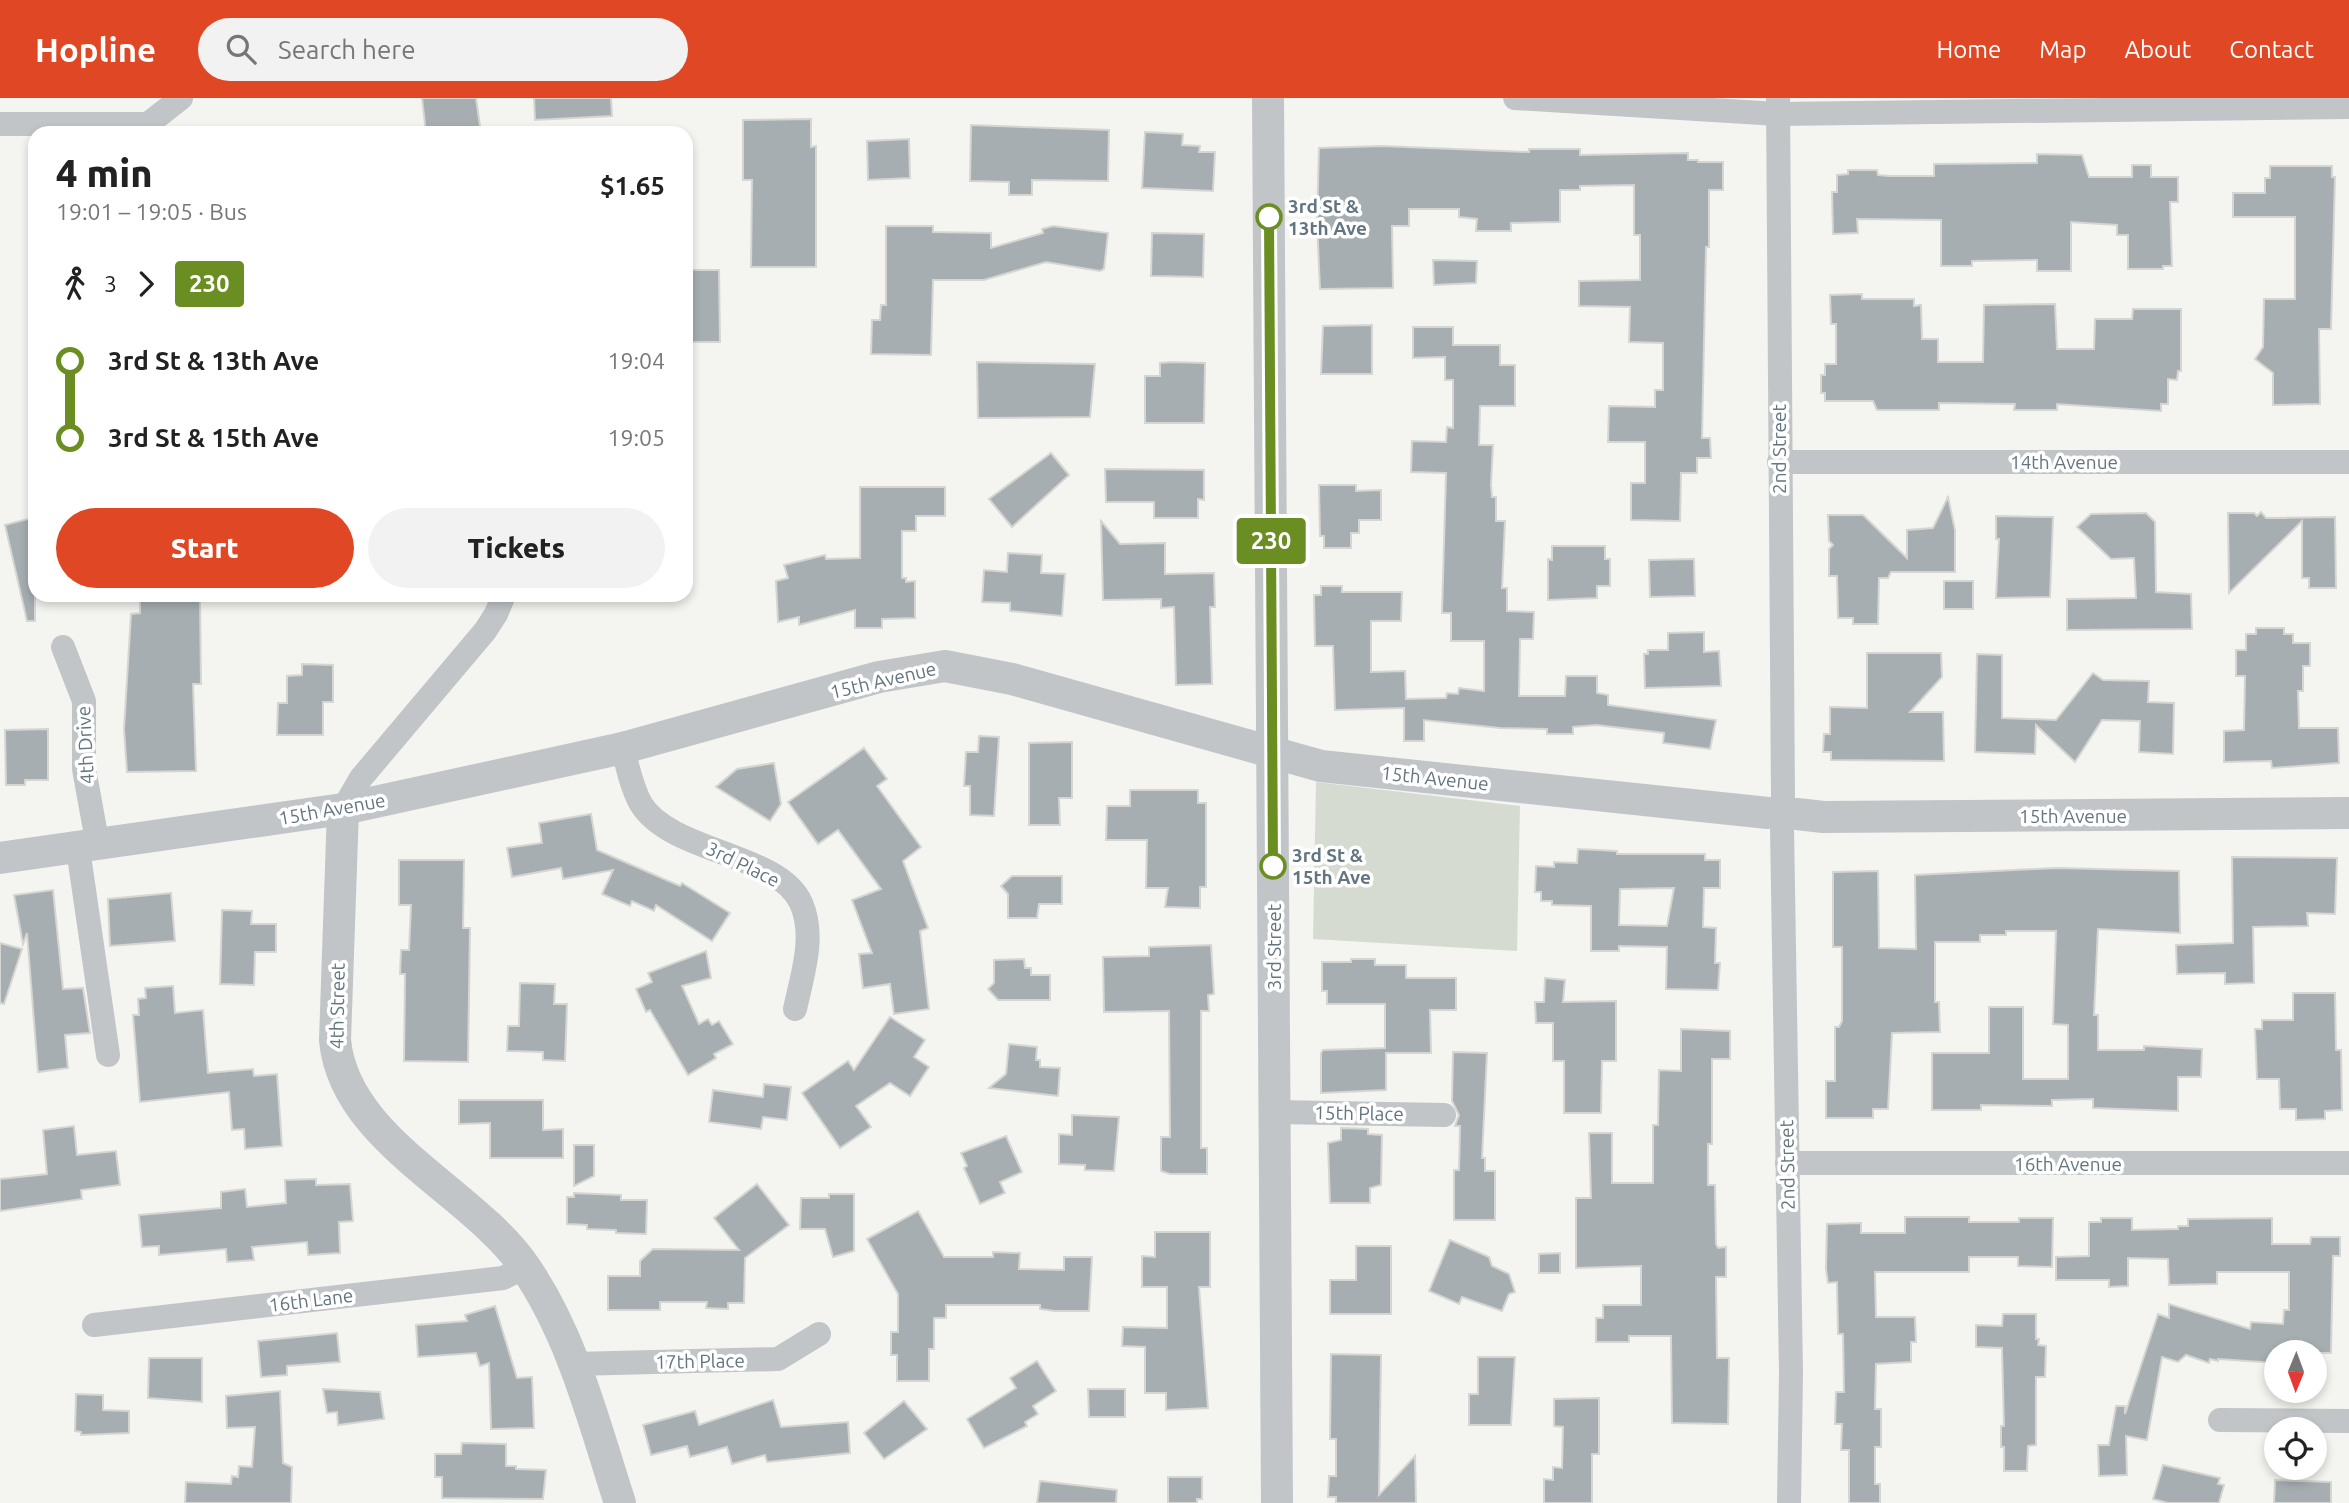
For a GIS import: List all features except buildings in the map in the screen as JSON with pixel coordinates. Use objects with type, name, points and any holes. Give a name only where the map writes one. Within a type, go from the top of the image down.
[{"type":"street","points":[[150,126],[181,98]]},
{"type":"street","name":"3rd Street","points":[[1268,98],[1277,1503]]},
{"type":"street","points":[[1515,98],[1778,106],[2349,107]]},
{"type":"street","name":"2nd Street","points":[[1778,106],[1789,1503]]},
{"type":"street","points":[[0,124],[74,126]]},
{"type":"street","name":"14th Avenue","points":[[1779,462],[2349,462]]},
{"type":"street","name":"4th Street","points":[[501,602],[485,631],[361,778],[343,808],[335,1040],[337,1062],[352,1095],[377,1128],[486,1222],[524,1267],[554,1318],[574,1364],[620,1503]]},
{"type":"street","name":"4th Drive","points":[[63,647],[84,701],[88,847],[108,1055]]},
{"type":"street","name":"15th Avenue","points":[[0,858],[343,808],[623,748],[879,677],[945,666],[1012,679],[1321,765],[1823,817],[2349,813]]},
{"type":"street","name":"3rd Place","points":[[623,748],[642,805],[665,827],[784,880],[801,903],[807,932],[806,962],[795,1009]]},
{"type":"street","name":"15th Place","points":[[1275,1112],[1444,1115]]},
{"type":"street","name":"16th Avenue","points":[[1787,1163],[2349,1163]]},
{"type":"street","name":"16th Lane","points":[[94,1325],[503,1278],[524,1267]]},
{"type":"street","name":"17th Place","points":[[574,1364],[778,1359],[819,1334]]},
{"type":"street","points":[[2220,1420],[2349,1421]]},
{"type":"shaded area","points":[[1316,782],[1520,806],[1517,951],[1313,939]]},
{"type":"bus line","name":"230","points":[[1269,217],[1273,866]]},
{"type":"place","name":"3rd St & 13th Ave","points":[[1269,217]]},
{"type":"place","name":"3rd St & 15th Ave","points":[[1273,866]]}]
